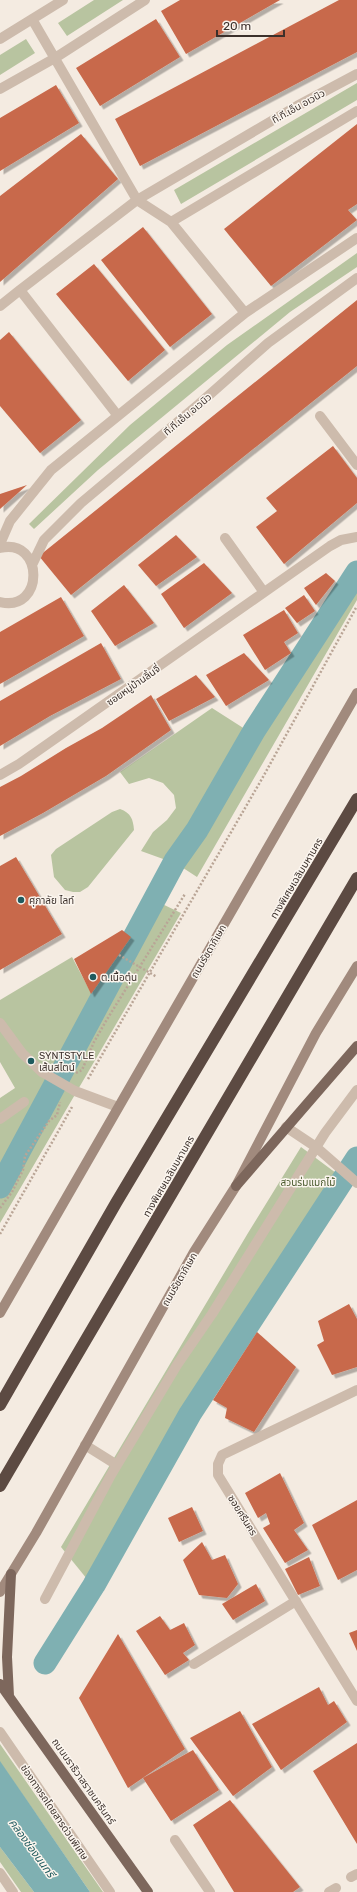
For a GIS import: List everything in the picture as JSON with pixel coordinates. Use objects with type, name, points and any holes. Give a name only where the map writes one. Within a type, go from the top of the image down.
[{"type":"highway","name":"ทางพิเศษเฉลิมมหานคร","points":[[0,1405],[116,1204],[357,799]]},
{"type":"highway","name":"ทางพิเศษเฉลิมมหานคร","points":[[0,1486],[357,878]]},
{"type":"main road","name":"ถนนรัชดาภิเษก","points":[[0,1313],[357,692]]},
{"type":"main road","name":"ถนนรัชดาภิเษก","points":[[0,1592],[194,1252],[236,1186],[316,1033],[357,966]]},
{"type":"main road","points":[[236,1186],[357,1046]]},
{"type":"main road","points":[[9,1697],[7,1656],[11,1574]]},
{"type":"main road","name":"ถนนนราธิวาสราชนครินทร์","points":[[0,1684],[148,1892]]},
{"type":"street","points":[[0,39],[63,0]]},
{"type":"street","points":[[0,89],[55,58],[146,0]]},
{"type":"street","points":[[32,19],[137,200],[171,222],[246,313]]},
{"type":"street","name":"ที.ที.เอ็น อเวนิว","points":[[0,306],[137,200],[297,106],[357,74]]},
{"type":"street","points":[[171,222],[357,111]]},
{"type":"street","points":[[0,544],[10,521],[51,470],[246,313],[357,238]]},
{"type":"street","name":"ที.ที.เอ็น อเวนิว","points":[[3,605],[23,598],[30,591],[35,574],[32,565],[44,540],[81,503],[199,404],[268,343],[357,278]]},
{"type":"street","points":[[20,290],[118,416]]},
{"type":"street","points":[[320,416],[357,465]]},
{"type":"street","name":"ซอยหมู่บ้านลิ้นจี่","points":[[0,775],[19,764],[184,650],[264,591],[330,546],[341,540],[357,537]]},
{"type":"street","points":[[225,538],[264,591]]},
{"type":"street","points":[[0,548],[13,548],[21,551],[28,557],[32,565]]},
{"type":"street","points":[[0,1023],[22,1053],[42,1072],[77,1092],[118,1107]]},
{"type":"street","points":[[45,1600],[117,1465],[177,1365],[212,1314],[316,1147],[357,1090]]},
{"type":"street","points":[[0,1119],[24,1102]]},
{"type":"street","points":[[286,1127],[316,1147],[355,1181]]},
{"type":"street","name":"ซอยศรีนคร","points":[[357,1390],[222,1455],[218,1464],[218,1475],[357,1701]]},
{"type":"street","points":[[85,1445],[117,1465]]},
{"type":"street","points":[[194,1664],[296,1601]]},
{"type":"street","name":"ช่องทางรถโดยสารด่วนพิเศษ","points":[[0,1732],[110,1892]]},
{"type":"street","points":[[175,1840],[210,1892]]},
{"type":"street","points":[[0,1873],[13,1892]]},
{"type":"path","points":[[0,1234],[77,1092],[150,972],[263,777],[357,606]]},
{"type":"path","points":[[72,1075],[82,1070],[94,1042],[139,966],[185,894]]},
{"type":"path","points":[[119,955],[157,977]]},
{"type":"path","points":[[0,1208],[12,1192],[23,1170],[25,1156],[49,1121],[57,1115],[60,1101]]},
{"type":"green space","points":[[94,0],[123,0],[67,36],[58,23]]},
{"type":"green space","points":[[26,39],[35,53],[0,75],[0,55]]},
{"type":"green space","points":[[357,83],[357,100],[181,204],[174,190]]},
{"type":"green space","points":[[357,253],[357,267],[290,312],[98,470],[34,529],[29,524],[130,425],[227,345]]},
{"type":"green space","points":[[357,563],[357,600],[197,877],[177,864],[141,851],[153,832],[167,820],[176,808],[174,795],[163,783],[149,778],[129,784],[120,772],[212,708],[248,731]]},
{"type":"green space","points":[[120,809],[127,812],[131,817],[134,830],[88,887],[80,892],[65,890],[54,877],[51,855],[56,849],[112,812]]},
{"type":"green space","points":[[158,902],[181,913],[0,1223],[0,1098],[15,1088],[0,1062],[0,1000],[72,957],[97,1004]]},
{"type":"green space","name":"สวนร่มแมกไม้","points":[[301,1147],[340,1176],[159,1456],[87,1579],[61,1547],[248,1233]]},
{"type":"green space","points":[[0,1744],[103,1892],[90,1892],[0,1762]]},
{"type":"green space","points":[[0,1847],[34,1892],[21,1892],[0,1862]]},
{"type":"water","name":"คลองช่องนนทรี","points":[[0,1761],[90,1892],[34,1892],[0,1847]]},
{"type":"building","points":[[180,0],[280,0],[186,54],[161,11]]},
{"type":"building","points":[[339,0],[357,0],[357,52],[140,166],[115,119]]},
{"type":"building","points":[[156,19],[180,57],[100,106],[76,68]]},
{"type":"building","points":[[56,85],[79,123],[0,171],[0,118]]},
{"type":"building","points":[[357,124],[357,204],[348,210],[357,220],[271,286],[224,229]]},
{"type":"building","points":[[81,134],[118,179],[0,282],[0,196]]},
{"type":"building","points":[[143,227],[212,314],[170,347],[101,260]]},
{"type":"building","points":[[94,264],[165,350],[128,381],[56,294]]},
{"type":"building","points":[[357,300],[357,366],[71,595],[39,556]]},
{"type":"building","points":[[9,332],[81,420],[40,453],[0,406],[0,340]]},
{"type":"building","points":[[333,446],[357,478],[357,503],[284,564],[256,527],[277,511],[266,498]]},
{"type":"building","points":[[27,485],[0,509],[0,494]]},
{"type":"building","points":[[176,535],[197,557],[156,586],[138,565]]},
{"type":"building","points":[[204,563],[232,593],[184,628],[161,594]]},
{"type":"building","points":[[326,573],[335,581],[316,605],[304,588]]},
{"type":"building","points":[[124,585],[154,623],[115,646],[91,611]]},
{"type":"building","points":[[304,595],[315,611],[297,623],[285,608]]},
{"type":"building","points":[[61,597],[84,636],[0,684],[0,632]]},
{"type":"building","points":[[284,610],[298,633],[284,642],[291,653],[265,670],[243,635]]},
{"type":"building","points":[[101,643],[121,679],[50,716],[0,746],[0,701]]},
{"type":"building","points":[[244,653],[269,680],[226,706],[206,675]]},
{"type":"building","points":[[196,675],[215,697],[169,721],[156,699]]},
{"type":"building","points":[[151,695],[171,730],[106,776],[0,836],[0,787],[102,728]]},
{"type":"building","name":"ศุภาลัย ไลท์","points":[[16,857],[62,934],[0,970],[0,866]]},
{"type":"building","name":"ต.เนื้อตุ๋น","points":[[122,930],[131,937],[91,994],[74,959]]},
{"type":"building","points":[[349,1304],[357,1319],[357,1367],[332,1375],[317,1345],[324,1341],[318,1321]]},
{"type":"building","points":[[257,1332],[296,1367],[254,1432],[225,1418],[227,1408],[213,1400]]},
{"type":"building","points":[[280,1473],[304,1523],[294,1530],[308,1550],[285,1563],[263,1528],[270,1524],[266,1513],[258,1518],[245,1493]]},
{"type":"building","points":[[357,1500],[357,1570],[338,1580],[312,1525]]},
{"type":"building","points":[[192,1507],[203,1531],[179,1542],[168,1518]]},
{"type":"building","points":[[202,1542],[212,1560],[225,1555],[238,1584],[227,1598],[199,1595],[183,1560]]},
{"type":"building","points":[[309,1557],[320,1586],[298,1595],[285,1569]]},
{"type":"building","points":[[256,1584],[265,1601],[233,1620],[222,1604]]},
{"type":"building","points":[[160,1616],[170,1630],[184,1623],[195,1645],[183,1653],[189,1660],[165,1675],[136,1631]]},
{"type":"building","points":[[357,1630],[357,1651],[349,1633]]},
{"type":"building","points":[[118,1634],[185,1749],[128,1788],[79,1698]]},
{"type":"building","points":[[319,1687],[328,1705],[334,1701],[347,1722],[281,1770],[252,1724]]},
{"type":"building","points":[[240,1711],[272,1767],[233,1796],[190,1738]]},
{"type":"building","points":[[357,1743],[357,1844],[313,1771]]},
{"type":"building","points":[[193,1750],[219,1790],[171,1821],[143,1778]]},
{"type":"building","points":[[230,1800],[300,1887],[293,1892],[234,1892],[193,1825]]},
{"type":"waterway","points":[[0,1187],[175,861],[197,830],[254,731],[357,572]]},
{"type":"waterway","points":[[45,1663],[94,1585],[190,1414],[357,1158]]},
{"type":"place","name":"ศุภาลัย ไลท์","points":[[21,900]]},
{"type":"place","name":"ต.เนื้อตุ๋น","points":[[93,977]]},
{"type":"place","name":"SYNTSTYLE เส้นสไตน์","points":[[31,1061]]}]
